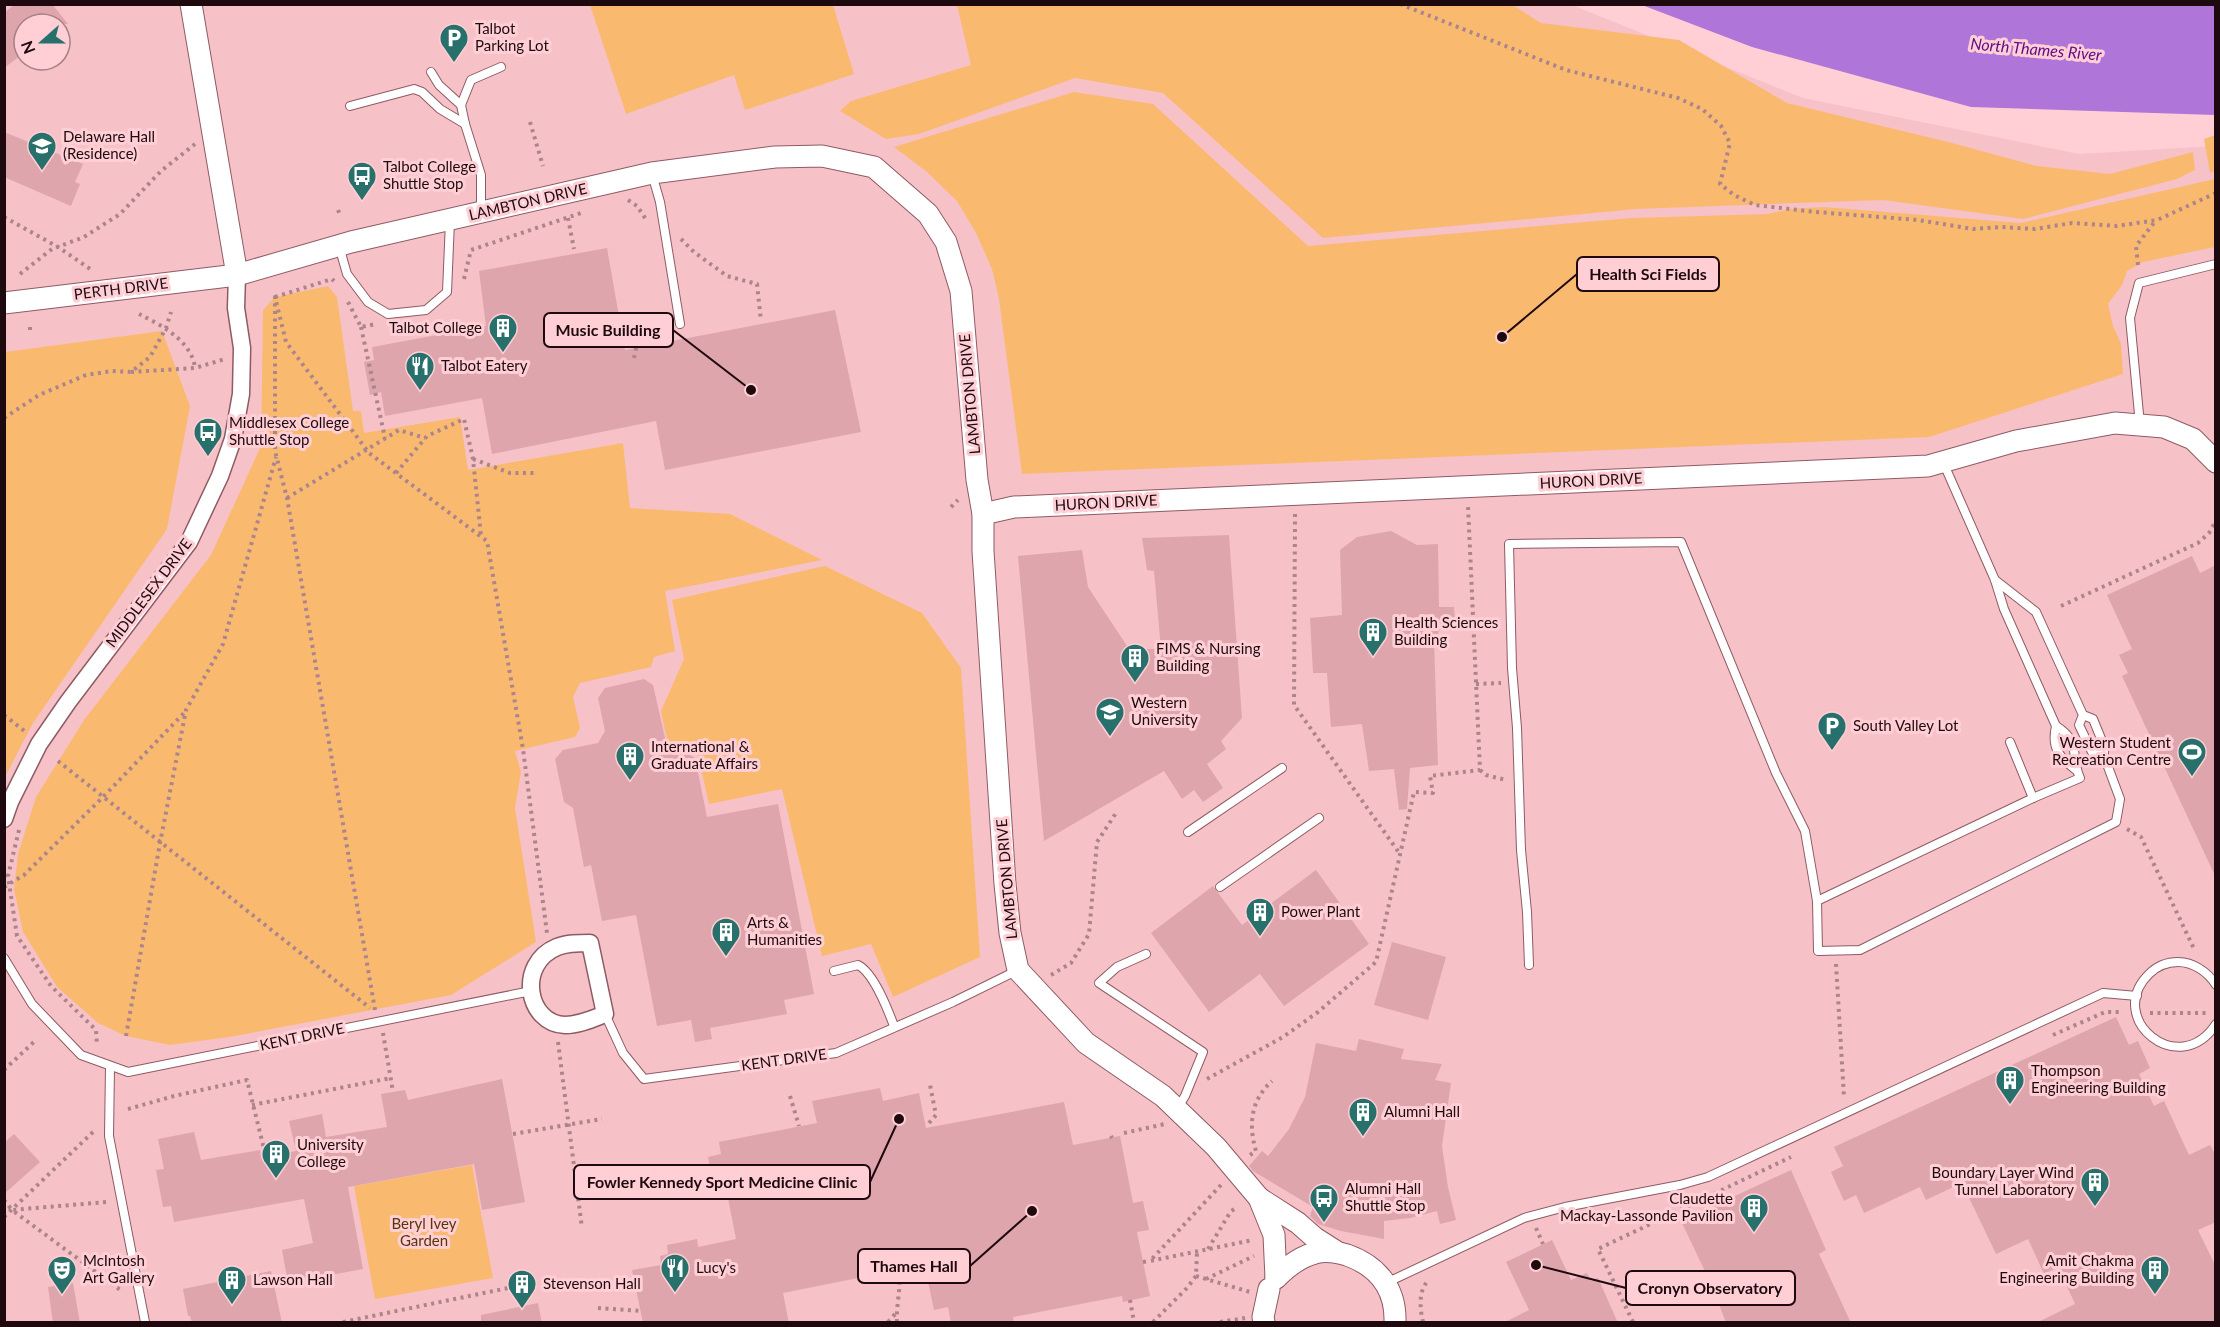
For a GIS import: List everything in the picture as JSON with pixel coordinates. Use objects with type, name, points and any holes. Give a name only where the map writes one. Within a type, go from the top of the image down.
[{"type":"street","points":[[191,4],[237,275]]},
{"type":"street","name":"LAMBTON DRIVE","points":[[237,275],[339,245],[651,173],[775,157],[822,156],[874,167],[928,214],[946,242],[961,291],[982,514],[1005,884],[1010,933],[1018,970],[1086,1043],[1163,1096],[1216,1147],[1260,1198],[1337,1252],[1361,1260],[1373,1268],[1386,1284]]},
{"type":"street","name":"PERTH DRIVE","points":[[4,303],[237,275]]},
{"type":"street","name":"MIDDLESEX DRIVE","points":[[4,819],[39,744],[189,542],[220,476],[233,439],[241,394],[242,348],[236,308],[237,275]]},
{"type":"street","name":"HURON DRIVE","points":[[982,514],[1014,507],[1928,466],[2016,441],[2115,423],[2164,427],[2193,439],[2216,462]]},
{"type":"street","name":"KENT DRIVE","points":[[548,952],[558,947],[590,943],[605,1014]]},
{"type":"street","points":[[548,952],[534,967],[531,991],[540,1012],[555,1023],[563,1025],[580,1023],[605,1014]]},
{"type":"street","name":"LAMBTON DRIVE","points":[[1260,1198],[1274,1235],[1264,1323]]},
{"type":"street","points":[[1267,1287],[1289,1264],[1316,1253],[1337,1252]]},
{"type":"street","points":[[1386,1284],[1394,1305],[1395,1323]]},
{"type":"lane","points":[[481,213],[481,175],[461,105],[471,80],[501,67]]},
{"type":"lane","points":[[431,72],[439,85],[461,105]]},
{"type":"lane","points":[[350,106],[414,89],[422,92],[440,109],[465,124]]},
{"type":"lane","points":[[651,173],[662,218],[680,324]]},
{"type":"lane","points":[[339,245],[347,274],[368,302],[388,314],[426,310],[447,292],[450,220]]},
{"type":"lane","points":[[2140,425],[2130,318],[2139,283],[2216,264]]},
{"type":"lane","points":[[1943,461],[1995,580],[2004,609],[2056,726],[2067,733],[2076,755],[2076,770]]},
{"type":"lane","points":[[1529,965],[1518,783],[1509,544],[1681,542],[1776,772],[1805,831],[1817,901],[1818,951],[1860,950],[2116,822],[2120,799],[2093,719],[2084,715],[2036,612],[1995,580]]},
{"type":"lane","points":[[2084,715],[2079,725],[2092,752],[2104,756]]},
{"type":"lane","points":[[1817,901],[2080,778],[2076,770],[2062,759],[2053,740],[2056,726]]},
{"type":"lane","points":[[2010,742],[2033,798]]},
{"type":"lane","points":[[1188,832],[1282,768]]},
{"type":"lane","points":[[1220,887],[1319,818]]},
{"type":"lane","points":[[1146,954],[1117,967],[1099,983],[1203,1052],[1185,1096],[1176,1110]]},
{"type":"lane","name":"KENT DRIVE","points":[[4,958],[32,1004],[81,1056],[128,1072],[531,991]]},
{"type":"lane","points":[[2216,985],[2205,972],[2193,965],[2180,962],[2166,964],[2153,970],[2144,980],[2137,996],[2136,1013],[2149,1036],[2159,1043],[2172,1047],[2185,1047],[2198,1042],[2209,1034],[2216,1024]]},
{"type":"lane","points":[[834,971],[858,965],[866,969],[889,1011],[894,1026]]},
{"type":"lane","name":"KENT DRIVE","points":[[605,1014],[623,1053],[644,1079],[836,1053],[953,1002],[1018,970]]},
{"type":"lane","points":[[1386,1284],[1524,1218],[1565,1207],[1680,1185],[1708,1177],[2103,993],[2137,996]]},
{"type":"lane","points":[[110,1067],[109,1136],[145,1323]]},
{"type":"path","points":[[1400,4],[1566,70],[1678,98],[1702,109],[1721,126],[1730,143],[1719,184],[1734,195],[1755,205],[1918,220],[1972,229],[2036,229],[2072,224],[2117,226],[2157,220],[2216,193]]},
{"type":"path","points":[[530,122],[543,166]]},
{"type":"path","points":[[20,274],[52,249],[84,237],[120,214],[160,171],[212,131]]},
{"type":"path","points":[[616,200],[628,200],[637,206],[646,220],[649,231]]},
{"type":"path","points":[[464,284],[471,250],[594,208]]},
{"type":"path","points":[[4,217],[58,247],[118,289]]},
{"type":"path","points":[[567,218],[574,249]]},
{"type":"path","points":[[662,218],[694,252],[727,276],[757,284],[762,321]]},
{"type":"path","points":[[2138,265],[2136,246],[2157,220]]},
{"type":"path","points":[[275,297],[332,279],[337,284]]},
{"type":"path","points":[[275,297],[286,342],[366,449],[487,541],[523,749],[548,952]]},
{"type":"path","points":[[58,761],[376,1013],[287,498],[277,455],[275,297]]},
{"type":"path","points":[[347,298],[361,327],[385,438]]},
{"type":"path","points":[[131,372],[150,357],[166,328],[171,312]]},
{"type":"path","points":[[139,314],[166,328],[194,357],[195,368]]},
{"type":"path","points":[[634,358],[638,339],[669,333],[667,321]]},
{"type":"path","points":[[361,327],[381,323]]},
{"type":"path","points":[[4,418],[39,395],[86,375],[112,371],[195,368],[228,358]]},
{"type":"path","points":[[396,473],[425,438],[464,419],[473,459],[481,537]]},
{"type":"path","points":[[287,498],[399,430],[425,438]]},
{"type":"path","points":[[7,886],[24,875],[186,711],[223,644],[277,455]]},
{"type":"path","points":[[473,459],[510,473],[537,473]]},
{"type":"path","points":[[1467,501],[1480,770]]},
{"type":"path","points":[[1295,513],[1294,705],[1400,854]]},
{"type":"path","points":[[2061,606],[2198,543],[2209,533],[2216,521]]},
{"type":"path","points":[[1476,684],[1514,682]]},
{"type":"path","points":[[126,1036],[186,711]]},
{"type":"path","points":[[4,715],[30,735]]},
{"type":"path","points":[[1199,1084],[1283,1037],[1318,1012],[1376,962],[1414,792],[1433,792],[1430,776],[1480,770],[1486,775],[1518,783]]},
{"type":"path","points":[[1033,987],[1071,963],[1089,934],[1097,842],[1116,813]]},
{"type":"path","points":[[22,824],[7,886],[17,936],[51,986],[96,1030],[98,1062]]},
{"type":"path","points":[[2141,837],[2187,935]]},
{"type":"path","points":[[1835,950],[1845,1113]]},
{"type":"path","points":[[2050,1036],[2105,1012],[2216,1014]]},
{"type":"path","points":[[555,1023],[582,1228]]},
{"type":"path","points":[[4,1070],[36,1040]]},
{"type":"path","points":[[385,1042],[393,1092]]},
{"type":"path","points":[[252,1105],[391,1078]]},
{"type":"path","points":[[128,1109],[247,1080],[266,1157]]},
{"type":"path","points":[[1243,1162],[1256,1151],[1251,1133],[1254,1109],[1263,1090],[1272,1081]]},
{"type":"path","points":[[929,1123],[936,1115],[930,1085]]},
{"type":"path","points":[[790,1096],[799,1126]]},
{"type":"path","points":[[513,1134],[602,1119]]},
{"type":"path","points":[[1124,1133],[1165,1124],[1173,1132]]},
{"type":"path","points":[[4,1217],[93,1132]]},
{"type":"path","points":[[1633,1323],[1598,1249],[1800,1153]]},
{"type":"path","points":[[1150,1261],[1221,1184],[1226,1190]]},
{"type":"path","points":[[110,1193],[112,1205]]},
{"type":"path","points":[[4,1200],[12,1210],[123,1292]]},
{"type":"path","points":[[12,1210],[106,1202]]},
{"type":"path","points":[[1234,1202],[1244,1215]]},
{"type":"path","points":[[1207,1250],[1231,1211],[1238,1207]]},
{"type":"path","points":[[1526,1229],[1535,1225],[1543,1244]]},
{"type":"path","points":[[1143,1262],[1258,1239]]},
{"type":"path","points":[[1206,1279],[1264,1251]]},
{"type":"path","points":[[1153,1323],[1196,1276],[1197,1252]]},
{"type":"path","points":[[897,1323],[901,1290],[900,1273]]},
{"type":"path","points":[[1196,1276],[1267,1287]]},
{"type":"path","points":[[1423,1323],[1420,1302],[1424,1284],[1431,1278]]},
{"type":"path","points":[[343,1323],[513,1287]]},
{"type":"path","points":[[1130,1300],[1134,1323]]},
{"type":"path","points":[[598,1308],[641,1311]]},
{"type":"path","points":[[888,1323],[897,1313]]},
{"type":"shaded area","name":"Western University","points":[[5,5],[1572,5],[1803,98],[2079,154],[2215,146],[2215,1322],[5,1322]]},
{"type":"green space","points":[[1511,4],[1541,23],[1679,40],[1787,103],[2037,166],[2110,174],[2193,152],[2195,170],[2177,179],[2023,219],[1883,200],[1636,209],[1323,238],[1163,93],[1075,78],[919,134],[886,139],[840,111],[851,101],[971,65],[957,5]]},
{"type":"green space","points":[[590,5],[833,5],[854,74],[745,110],[734,75],[626,114]]},
{"type":"green space","points":[[1074,92],[1153,104],[1308,246],[1632,218],[1768,214],[1790,209],[1824,207],[2021,223],[2215,179],[2215,247],[2143,262],[2127,271],[2122,285],[2108,304],[2113,326],[2121,344],[2123,374],[1929,437],[1022,474],[999,299],[992,269],[976,233],[957,201],[927,172],[894,147]]},
{"type":"green space","points":[[2215,135],[2215,171],[2210,173],[2204,139]]},
{"type":"green space","points":[[328,286],[337,297],[353,411],[361,411],[364,433],[460,417],[468,470],[623,443],[630,508],[730,514],[822,560],[665,591],[675,651],[654,657],[651,667],[580,683],[573,697],[580,728],[575,737],[515,751],[521,772],[515,808],[536,942],[451,995],[229,1037],[170,1045],[126,1036],[98,1023],[57,987],[23,932],[14,889],[18,854],[36,797],[84,720],[211,555],[261,446],[263,310],[275,297]]},
{"type":"green space","points":[[162,331],[190,406],[167,529],[33,723],[5,777],[5,352]]},
{"type":"green space","points":[[825,566],[922,613],[961,668],[980,957],[893,997],[871,944],[822,956],[782,789],[709,804],[698,755],[681,746],[669,749],[661,711],[684,659],[672,600]]},
{"type":"green space","name":"Beryl Ivey Garden","points":[[472,1165],[493,1278],[375,1299],[354,1186]]},
{"type":"water","name":"North Thames River","points":[[1642,5],[2215,5],[2215,115],[1971,107],[1752,47]]},
{"type":"building","points":[[15,4],[52,4],[58,12],[12,12],[12,62],[4,68],[4,13]]},
{"type":"building","name":"Delaware Hall (Residence)","points":[[4,132],[83,164],[75,182],[80,184],[71,206],[4,177]]},
{"type":"building","points":[[607,248],[625,350],[835,310],[861,432],[665,470],[656,421],[492,454],[482,398],[385,416],[381,392],[370,395],[364,362],[374,360],[372,347],[486,326],[479,271]]},
{"type":"building","name":"Health Sciences Building","points":[[1391,531],[1417,545],[1438,544],[1439,607],[1454,607],[1455,623],[1443,624],[1434,641],[1438,765],[1410,768],[1407,809],[1399,810],[1394,769],[1369,771],[1362,724],[1331,727],[1327,673],[1313,673],[1310,618],[1342,615],[1340,550],[1357,537]]},
{"type":"building","name":"FIMS & Nursing Building","points":[[1229,535],[1242,718],[1221,741],[1226,749],[1207,764],[1223,788],[1203,802],[1194,790],[1182,799],[1164,771],[1044,841],[1018,556],[1082,550],[1088,587],[1129,649],[1161,649],[1154,571],[1147,570],[1142,538]]},
{"type":"building","name":"Western Student Recreation Centre","points":[[2192,556],[2200,573],[2216,565],[2216,878],[2122,676],[2128,673],[2119,655],[2132,649],[2107,595]]},
{"type":"building","name":"Arts & Humanities","points":[[644,679],[653,685],[668,751],[680,749],[695,758],[707,817],[778,804],[814,994],[784,1000],[787,1014],[710,1028],[712,1039],[695,1042],[691,1020],[657,1026],[636,915],[602,921],[591,865],[584,867],[573,808],[564,802],[555,759],[563,750],[598,743],[605,731],[598,698],[605,688]]},
{"type":"building","name":"Power Plant","points":[[1316,870],[1369,944],[1284,1006],[1260,974],[1209,1012],[1151,933],[1213,886],[1242,925]]},
{"type":"building","points":[[1392,942],[1446,957],[1428,1020],[1374,1005]]},
{"type":"building","points":[[2116,1017],[2129,1045],[2138,1041],[2150,1068],[2139,1074],[2154,1106],[2164,1101],[2189,1155],[2210,1145],[2216,1156],[2216,1222],[2198,1230],[2216,1267],[2216,1323],[2036,1323],[2075,1304],[2058,1267],[2044,1274],[2028,1239],[1996,1254],[1962,1183],[1926,1200],[1920,1187],[1864,1213],[1856,1195],[1844,1201],[1831,1172],[1843,1166],[1834,1147]]},
{"type":"building","name":"Alumni Hall","points":[[1359,1039],[1404,1049],[1401,1059],[1442,1064],[1435,1080],[1451,1083],[1442,1146],[1456,1220],[1440,1224],[1437,1211],[1410,1218],[1384,1221],[1384,1239],[1341,1231],[1318,1224],[1310,1216],[1313,1207],[1253,1171],[1249,1166],[1262,1151],[1268,1156],[1289,1129],[1305,1097],[1316,1043],[1356,1051]]},
{"type":"building","name":"University College","points":[[502,1079],[525,1202],[482,1210],[474,1164],[348,1187],[363,1269],[288,1283],[282,1250],[313,1243],[304,1199],[174,1222],[171,1206],[163,1207],[156,1170],[164,1169],[158,1139],[194,1132],[201,1160],[260,1150],[261,1158],[296,1151],[289,1121],[322,1114],[326,1137],[387,1127],[381,1094],[405,1090],[408,1100]]},
{"type":"building","points":[[880,1088],[883,1101],[919,1093],[926,1128],[1064,1102],[1073,1145],[1120,1136],[1133,1203],[1143,1201],[1149,1230],[1137,1232],[1150,1296],[1123,1302],[1122,1296],[1013,1317],[1014,1323],[951,1323],[948,1307],[934,1310],[926,1272],[904,1275],[903,1269],[783,1293],[789,1323],[643,1323],[632,1270],[661,1265],[660,1256],[668,1254],[667,1245],[697,1239],[698,1247],[736,1239],[727,1193],[716,1195],[708,1157],[721,1154],[719,1142],[817,1123],[812,1101]]},
{"type":"building","points":[[14,1134],[40,1162],[4,1194],[4,1143]]},
{"type":"building","name":"Claudette Mackay-Lassonde Pavilion","points":[[1791,1170],[1826,1250],[1819,1254],[1851,1323],[1726,1323],[1713,1288],[1681,1221]]},
{"type":"building","points":[[1552,1240],[1571,1280],[1587,1273],[1591,1281],[1598,1278],[1618,1323],[1503,1323],[1529,1310],[1506,1262]]},
{"type":"building","name":"Lawson Hall","points":[[271,1271],[282,1323],[192,1323],[188,1316],[183,1289]]},
{"type":"building","name":"McIntosh Art Gallery","points":[[73,1283],[80,1323],[53,1323],[48,1287]]},
{"type":"building","name":"Stevenson Hall","points":[[538,1303],[542,1323],[481,1323],[481,1315]]},
{"type":"place","name":"Talbot Parking Lot","points":[[454,64]]},
{"type":"place","name":"Delaware Hall (Residence)","points":[[42,172]]},
{"type":"place","name":"Talbot College Shuttle Stop","points":[[362,202]]},
{"type":"place","name":"Health Sci Fields","points":[[1502,337]]},
{"type":"place","name":"Talbot College","points":[[503,354]]},
{"type":"place","name":"Music Building","points":[[751,390]]},
{"type":"place","name":"Talbot Eatery","points":[[420,392]]},
{"type":"place","name":"Middlesex College Shuttle Stop","points":[[208,458]]},
{"type":"place","name":"Health Sciences Building","points":[[1373,658]]},
{"type":"place","name":"FIMS & Nursing Building","points":[[1135,684]]},
{"type":"place","name":"Western University","points":[[1110,738]]},
{"type":"place","name":"South Valley Lot","points":[[1832,752]]},
{"type":"place","name":"Western Student Recreation Centre","points":[[2192,778]]},
{"type":"place","name":"International & Graduate Affairs","points":[[630,782]]},
{"type":"place","name":"Power Plant","points":[[1260,938]]},
{"type":"place","name":"Arts & Humanities","points":[[726,958]]},
{"type":"place","name":"Thompson Engineering Building","points":[[2010,1106]]},
{"type":"place","name":"Fowler Kennedy Sport Medicine Clinic","points":[[899,1119]]},
{"type":"place","name":"Alumni Hall","points":[[1363,1138]]},
{"type":"place","name":"University College","points":[[276,1180]]},
{"type":"place","name":"Boundary Layer Wind Tunnel Laboratory","points":[[2095,1208]]},
{"type":"place","name":"Thames Hall","points":[[1032,1211]]},
{"type":"place","name":"Alumni Hall Shuttle Stop","points":[[1324,1224]]},
{"type":"place","name":"Claudette Mackay-Lassonde Pavilion","points":[[1754,1234]]},
{"type":"place","name":"Cronyn Observatory","points":[[1536,1265]]},
{"type":"place","name":"Lucy's","points":[[675,1294]]},
{"type":"place","name":"McIntosh Art Gallery","points":[[62,1296]]},
{"type":"place","name":"Amit Chakma Engineering Building","points":[[2155,1296]]},
{"type":"place","name":"Lawson Hall","points":[[232,1306]]},
{"type":"place","name":"Stevenson Hall","points":[[522,1310]]}]
